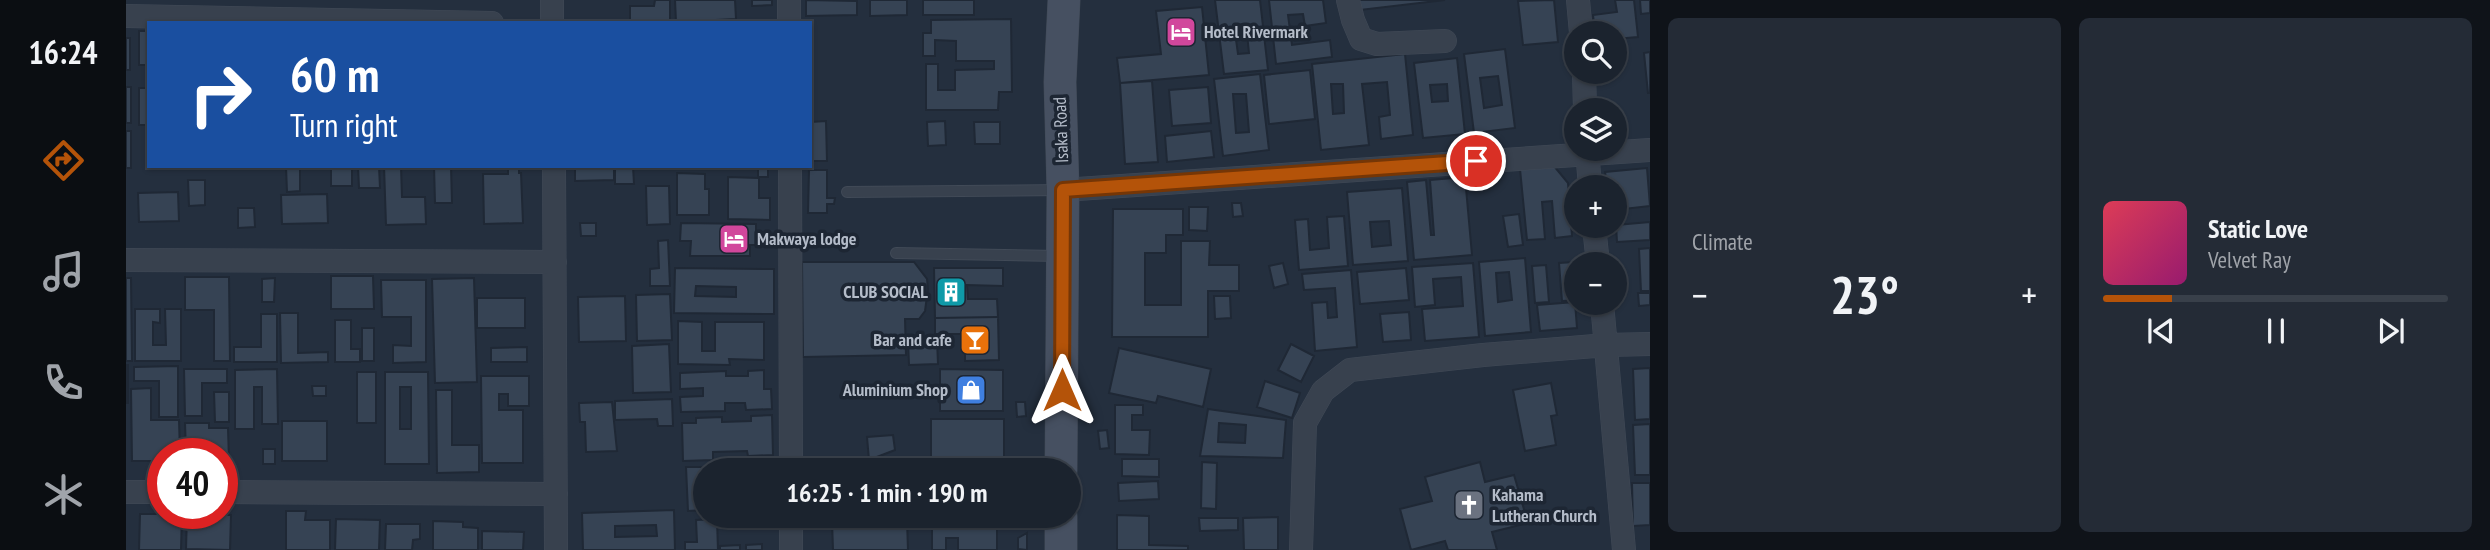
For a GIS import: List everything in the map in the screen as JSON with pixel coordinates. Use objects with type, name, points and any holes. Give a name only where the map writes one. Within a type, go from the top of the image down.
[{"type":"street","points":[[552,0],[552,21]]},
{"type":"street","points":[[789,0],[789,21]]},
{"type":"street","name":"Isaka Road","points":[[1061,458],[1063,190],[1060,82],[1064,0]]},
{"type":"street","points":[[1348,0],[1361,39],[1377,44],[1445,41]]},
{"type":"street","points":[[1578,0],[1580,21]]},
{"type":"street","points":[[126,16],[387,21]]},
{"type":"street","points":[[1627,150],[1650,150]]},
{"type":"street","points":[[1063,190],[1564,153]]},
{"type":"street","points":[[554,168],[556,550]]},
{"type":"street","points":[[790,168],[791,458]]},
{"type":"street","points":[[126,260],[555,262]]},
{"type":"street","points":[[1603,315],[1624,550]]},
{"type":"street","points":[[1301,550],[1305,423],[1323,391],[1350,370],[1483,355],[1650,344]]},
{"type":"street","points":[[126,492],[147,492]]},
{"type":"street","points":[[238,492],[556,494]]},
{"type":"street","points":[[791,528],[792,550]]},
{"type":"street","points":[[1061,528],[1061,550]]},
{"type":"lane","points":[[848,192],[1063,190]]},
{"type":"lane","points":[[897,253],[1063,256]]},
{"type":"building","points":[[655,0],[670,0],[670,21],[630,21],[630,6],[654,6]]},
{"type":"building","points":[[675,0],[735,0],[736,19],[676,21]]},
{"type":"building","points":[[752,0],[772,0],[772,5],[752,6]]},
{"type":"building","points":[[806,0],[857,1],[857,15],[806,16]]},
{"type":"building","points":[[870,0],[907,0],[907,15],[870,16]]},
{"type":"building","points":[[923,0],[974,0],[974,15],[923,15]]},
{"type":"building","points":[[1215,0],[1260,0],[1268,70],[1224,74]],"holes":[[[1246,24],[1249,53],[1238,54],[1234,25]]]},
{"type":"building","points":[[1269,0],[1323,0],[1326,23],[1305,26],[1303,14],[1288,15],[1292,45],[1330,40],[1332,57],[1276,64]]},
{"type":"building","points":[[1359,0],[1445,0],[1360,10]]},
{"type":"building","points":[[1554,0],[1558,42],[1523,45],[1518,1]]},
{"type":"building","points":[[1615,0],[1634,0],[1638,37],[1627,38],[1627,21],[1594,21],[1593,15],[1617,12]]},
{"type":"building","points":[[1640,0],[1650,0],[1650,13],[1641,14]]},
{"type":"building","name":"Hotel Rivermark","points":[[1202,7],[1209,75],[1120,83],[1117,58],[1161,54],[1156,11]]},
{"type":"building","points":[[1011,19],[1012,92],[999,92],[998,110],[926,110],[926,64],[938,64],[938,90],[955,90],[955,70],[994,69],[994,61],[956,61],[956,41],[935,40],[935,56],[923,56],[923,33],[931,33],[931,20]]},
{"type":"building","points":[[139,31],[147,31],[147,65],[139,65]]},
{"type":"building","points":[[126,38],[130,38],[130,70],[126,70]]},
{"type":"building","points":[[1505,49],[1515,128],[1474,133],[1464,54]],"holes":[[[1498,76],[1502,105],[1484,108],[1480,78]]]},
{"type":"building","points":[[1650,52],[1650,93],[1648,93],[1644,53]]},
{"type":"building","points":[[1405,54],[1413,135],[1381,139],[1379,117],[1390,115],[1387,82],[1362,84],[1369,145],[1321,150],[1312,64]],"holes":[[[1331,84],[1343,84],[1344,113],[1333,114]]]},
{"type":"building","points":[[1457,58],[1465,134],[1423,138],[1414,63]],"holes":[[[1447,84],[1448,101],[1432,102],[1430,85]]]},
{"type":"building","points":[[1310,70],[1315,119],[1269,124],[1264,75]]},
{"type":"building","points":[[1260,74],[1269,150],[1223,156],[1214,79]],"holes":[[[1233,94],[1246,94],[1249,132],[1236,133]]]},
{"type":"building","points":[[1152,81],[1158,162],[1125,164],[1120,83]]},
{"type":"building","points":[[126,87],[131,87],[131,123],[126,123]]},
{"type":"building","points":[[1208,87],[1211,123],[1172,126],[1169,90]]},
{"type":"building","points":[[139,88],[147,88],[147,125],[139,125]]},
{"type":"building","points":[[826,121],[827,161],[812,161],[812,122]]},
{"type":"building","points":[[945,121],[946,145],[928,146],[927,122]]},
{"type":"building","points":[[974,122],[1000,122],[1000,144],[975,144]]},
{"type":"building","points":[[126,131],[131,131],[131,168],[126,168]]},
{"type":"building","points":[[1211,131],[1214,157],[1167,162],[1165,136]]},
{"type":"building","points":[[1554,166],[1564,178],[1564,237],[1555,238],[1552,201],[1542,202],[1545,239],[1527,240],[1520,169]]},
{"type":"building","points":[[286,168],[300,168],[300,191],[287,192]]},
{"type":"building","points":[[331,168],[352,168],[352,186],[331,186]]},
{"type":"building","points":[[358,168],[379,168],[380,188],[359,188]]},
{"type":"building","points":[[384,168],[401,168],[402,197],[425,197],[426,224],[386,225]]},
{"type":"building","points":[[434,168],[451,168],[452,203],[435,203]]},
{"type":"building","points":[[508,168],[519,168],[521,173],[523,223],[484,224],[483,174],[508,174]]},
{"type":"building","points":[[575,168],[614,168],[614,180],[575,181]]},
{"type":"building","points":[[615,168],[633,168],[634,184],[615,184]]},
{"type":"building","points":[[758,168],[768,168],[768,177],[758,177]]},
{"type":"building","points":[[1647,168],[1650,206],[1627,209],[1627,175],[1605,175],[1605,172]]},
{"type":"building","points":[[809,170],[827,170],[827,198],[835,198],[834,204],[827,204],[827,213],[808,213]]},
{"type":"building","points":[[677,173],[705,174],[705,189],[709,189],[709,215],[677,215]]},
{"type":"building","points":[[728,177],[759,178],[759,198],[770,198],[770,220],[728,219]]},
{"type":"building","points":[[1465,177],[1472,255],[1414,260],[1407,182],[1426,180],[1431,235],[1434,235],[1430,180]]},
{"type":"building","points":[[188,180],[205,180],[205,205],[189,206]]},
{"type":"building","points":[[646,186],[669,186],[670,224],[647,225]]},
{"type":"building","points":[[1402,188],[1408,261],[1353,265],[1347,192]],"holes":[[[1389,221],[1391,245],[1372,247],[1370,222]]]},
{"type":"building","points":[[178,192],[179,221],[139,222],[138,193]]},
{"type":"building","points":[[327,194],[328,223],[282,224],[281,195]]},
{"type":"building","points":[[1232,203],[1241,203],[1243,216],[1233,217]]},
{"type":"building","points":[[1189,207],[1208,207],[1207,231],[1189,230]]},
{"type":"building","points":[[238,208],[254,208],[255,227],[238,228]]},
{"type":"building","points":[[1113,209],[1183,209],[1183,235],[1166,235],[1166,253],[1145,253],[1145,305],[1181,305],[1181,241],[1210,241],[1209,265],[1239,265],[1239,291],[1208,291],[1208,337],[1112,337]]},
{"type":"building","points":[[1519,214],[1523,245],[1508,247],[1503,216]]},
{"type":"building","points":[[1344,216],[1348,266],[1299,270],[1295,220],[1308,219],[1310,250],[1329,248],[1327,217]]},
{"type":"building","points":[[1650,222],[1650,240],[1617,242],[1617,238],[1627,238],[1627,224]]},
{"type":"building","points":[[580,223],[596,223],[596,236],[581,236]]},
{"type":"building","points":[[681,223],[756,224],[756,245],[750,245],[750,256],[690,256],[691,241],[680,241]]},
{"type":"building","points":[[668,240],[670,286],[650,286],[650,269],[659,268],[658,241]]},
{"type":"building","points":[[1650,248],[1650,291],[1641,291],[1639,249]]},
{"type":"building","points":[[1525,258],[1531,332],[1485,336],[1479,262]],"holes":[[[1509,272],[1512,300],[1498,302],[1496,273]]]},
{"type":"building","points":[[802,262],[914,262],[927,279],[928,289],[925,311],[919,319],[905,319],[906,355],[803,357]]},
{"type":"building","points":[[1283,263],[1288,284],[1274,288],[1269,266]]},
{"type":"building","points":[[1473,263],[1479,337],[1425,341],[1422,309],[1463,306],[1461,277],[1433,279],[1435,305],[1415,307],[1412,267]]},
{"type":"building","points":[[1559,263],[1564,263],[1564,301],[1562,301]]},
{"type":"building","points":[[1546,265],[1549,302],[1535,303],[1532,266]]},
{"type":"building","points":[[675,268],[774,269],[774,314],[674,313]],"holes":[[[696,286],[736,287],[736,297],[695,296]]]},
{"type":"building","name":"CLUB SOCIAL","points":[[934,268],[1003,268],[1003,286],[967,285],[968,299],[997,299],[998,317],[935,318]]},
{"type":"building","points":[[1406,268],[1409,300],[1360,304],[1357,272]]},
{"type":"building","points":[[1351,270],[1357,347],[1315,351],[1312,303],[1327,302],[1328,318],[1337,317],[1335,288],[1304,290],[1302,274]]},
{"type":"building","points":[[331,276],[373,276],[374,309],[331,309]]},
{"type":"building","points":[[185,277],[229,277],[230,361],[214,361],[214,310],[185,310]]},
{"type":"building","points":[[126,278],[131,278],[132,361],[126,361]]},
{"type":"building","points":[[275,278],[274,302],[262,302],[262,279]]},
{"type":"building","points":[[474,278],[477,382],[435,383],[432,279]]},
{"type":"building","points":[[381,280],[426,280],[426,362],[393,363],[393,345],[411,346],[411,317],[382,317]]},
{"type":"building","points":[[1638,293],[1650,293],[1650,305],[1639,306]]},
{"type":"building","points":[[670,294],[672,340],[637,341],[636,295]]},
{"type":"building","points":[[625,296],[626,341],[579,342],[578,297]]},
{"type":"building","points":[[1214,296],[1230,296],[1231,318],[1215,319]]},
{"type":"building","points":[[477,298],[525,298],[525,328],[477,328]]},
{"type":"building","points":[[1564,303],[1564,315],[1576,315],[1577,328],[1540,331],[1537,305]]},
{"type":"building","points":[[135,309],[160,309],[160,323],[153,322],[153,345],[166,345],[165,309],[181,309],[181,361],[135,361]]},
{"type":"building","points":[[1409,312],[1411,340],[1383,342],[1380,314]]},
{"type":"building","points":[[280,313],[298,313],[298,353],[328,352],[328,362],[281,363]]},
{"type":"building","points":[[261,314],[277,314],[277,362],[234,362],[234,347],[261,347]]},
{"type":"building","points":[[998,317],[999,360],[965,361],[965,334],[935,334],[935,318]]},
{"type":"building","points":[[335,320],[351,320],[351,349],[360,349],[360,362],[335,362]]},
{"type":"building","points":[[678,321],[702,322],[702,351],[715,351],[715,322],[764,322],[764,360],[729,359],[730,365],[678,364]]},
{"type":"building","points":[[362,328],[374,328],[374,361],[362,361]]},
{"type":"building","points":[[937,339],[938,364],[909,365],[908,341]]},
{"type":"building","points":[[669,344],[671,392],[633,393],[632,346]]},
{"type":"building","points":[[1291,344],[1314,356],[1301,382],[1278,370]]},
{"type":"building","points":[[527,347],[527,362],[491,362],[491,348]]},
{"type":"building","points":[[1119,348],[1211,369],[1203,407],[1158,396],[1156,403],[1109,393]]},
{"type":"building","points":[[128,365],[128,403],[126,403]]},
{"type":"building","points":[[178,366],[178,417],[159,417],[159,381],[134,381],[134,367]]},
{"type":"building","points":[[1650,368],[1650,419],[1635,420],[1633,369]]},
{"type":"building","points":[[184,369],[227,369],[227,383],[202,383],[202,416],[185,416]]},
{"type":"building","points":[[277,369],[278,424],[262,424],[262,387],[254,387],[254,429],[235,429],[235,370]]},
{"type":"building","name":"Aluminium Shop","points":[[940,369],[1003,370],[1003,411],[940,411]]},
{"type":"building","points":[[764,370],[764,389],[771,389],[772,409],[746,410],[745,403],[725,403],[725,411],[681,412],[680,397],[703,396],[703,388],[680,389],[680,373],[726,371],[726,376],[748,376],[748,371]]},
{"type":"building","points":[[357,372],[376,372],[376,423],[357,423]]},
{"type":"building","points":[[385,372],[428,372],[429,464],[385,464]],"holes":[[[400,387],[411,387],[411,429],[400,429]]]},
{"type":"building","points":[[481,376],[529,376],[529,406],[508,406],[508,394],[499,394],[499,410],[523,410],[523,463],[482,463]]},
{"type":"building","points":[[1265,381],[1300,393],[1292,418],[1257,407]]},
{"type":"building","points":[[1551,383],[1557,415],[1551,416],[1556,445],[1525,451],[1513,390]]},
{"type":"building","points":[[312,386],[326,386],[326,396],[313,396]]},
{"type":"building","points":[[151,388],[151,420],[179,420],[180,438],[147,438],[147,461],[132,461],[131,389]]},
{"type":"building","points":[[436,390],[452,390],[452,445],[479,445],[479,472],[437,473]]},
{"type":"building","points":[[214,392],[229,392],[229,422],[215,422]]},
{"type":"building","points":[[672,399],[673,426],[658,426],[657,419],[615,420],[615,401]]},
{"type":"building","points":[[612,402],[617,451],[586,452],[585,422],[580,422],[579,403]]},
{"type":"building","points":[[1016,402],[1025,402],[1026,416],[1017,417]]},
{"type":"building","points":[[1115,405],[1143,405],[1143,415],[1132,415],[1132,430],[1150,430],[1149,455],[1115,454]]},
{"type":"building","points":[[1208,409],[1286,420],[1283,458],[1200,456]],"holes":[[[1219,423],[1246,425],[1245,443],[1218,442]]]},
{"type":"building","points":[[772,415],[773,455],[748,456],[747,451],[713,452],[713,458],[683,461],[682,423],[696,423],[696,418],[722,417],[722,422],[751,421],[751,416]]},
{"type":"building","points":[[931,419],[1004,419],[1004,458],[931,458]]},
{"type":"building","points":[[282,421],[327,421],[327,461],[282,461]]},
{"type":"building","points":[[185,423],[209,423],[209,428],[228,428],[228,438],[186,438]]},
{"type":"building","points":[[1650,424],[1650,475],[1635,475],[1633,425]]},
{"type":"building","points":[[1107,430],[1109,448],[1100,449],[1098,431]]},
{"type":"building","points":[[893,435],[895,450],[869,458],[867,437]]},
{"type":"building","points":[[263,449],[275,449],[275,464],[263,464]]},
{"type":"building","points":[[1122,459],[1159,459],[1159,477],[1122,476]]},
{"type":"building","points":[[1202,462],[1217,463],[1216,509],[1201,508]]},
{"type":"building","name":"Kahama Lutheran Church","points":[[1480,462],[1485,482],[1514,475],[1528,523],[1492,532],[1497,550],[1448,550],[1445,541],[1411,550],[1400,509],[1432,501],[1425,477]]},
{"type":"building","points":[[686,467],[693,467],[693,511],[688,511]]},
{"type":"building","points":[[1158,481],[1159,499],[1119,501],[1118,483]]},
{"type":"building","points":[[1632,483],[1650,483],[1650,525],[1633,526]]},
{"type":"building","points":[[674,510],[675,550],[583,550],[582,513]],"holes":[[[656,525],[657,536],[615,537],[615,526]]]},
{"type":"building","points":[[286,511],[306,511],[305,520],[330,520],[330,550],[286,550]]},
{"type":"building","points":[[140,514],[147,514],[147,529],[182,529],[181,550],[139,550]]},
{"type":"building","points":[[1117,515],[1149,516],[1149,545],[1188,546],[1188,550],[1117,550]]},
{"type":"building","points":[[1278,517],[1278,550],[1244,550],[1243,518]]},
{"type":"building","points":[[1199,518],[1238,518],[1238,530],[1200,531]]},
{"type":"building","points":[[336,519],[380,520],[379,550],[335,550]]},
{"type":"building","points":[[433,521],[463,522],[463,527],[478,528],[478,550],[433,550]]},
{"type":"building","points":[[386,524],[420,524],[420,539],[413,540],[412,550],[385,550]]},
{"type":"building","points":[[696,528],[717,528],[718,550],[685,550],[685,542],[697,542]]},
{"type":"building","points":[[832,528],[907,528],[908,550],[833,550]]},
{"type":"building","points":[[932,528],[997,528],[997,550],[958,550],[958,538],[946,538],[946,550],[932,550]]},
{"type":"building","points":[[187,529],[231,529],[230,550],[186,549]]},
{"type":"building","points":[[482,531],[524,532],[523,550],[482,550]]},
{"type":"building","points":[[1027,533],[1027,550],[1018,549],[1018,538]]},
{"type":"building","points":[[762,544],[762,550],[746,550],[746,545]]},
{"type":"building","points":[[740,545],[740,550],[720,550],[720,546]]},
{"type":"place","name":"Hotel Rivermark","points":[[1181,32]]},
{"type":"place","name":"Makwaya lodge","points":[[734,239]]},
{"type":"place","name":"CLUB SOCIAL","points":[[951,292]]},
{"type":"place","name":"Bar and cafe","points":[[975,340]]},
{"type":"place","name":"Aluminium Shop","points":[[971,390]]},
{"type":"place","name":"Kahama Lutheran Church","points":[[1469,505]]},
{"type":"route","points":[[1062,390],[1063,190],[1476,161]]}]
